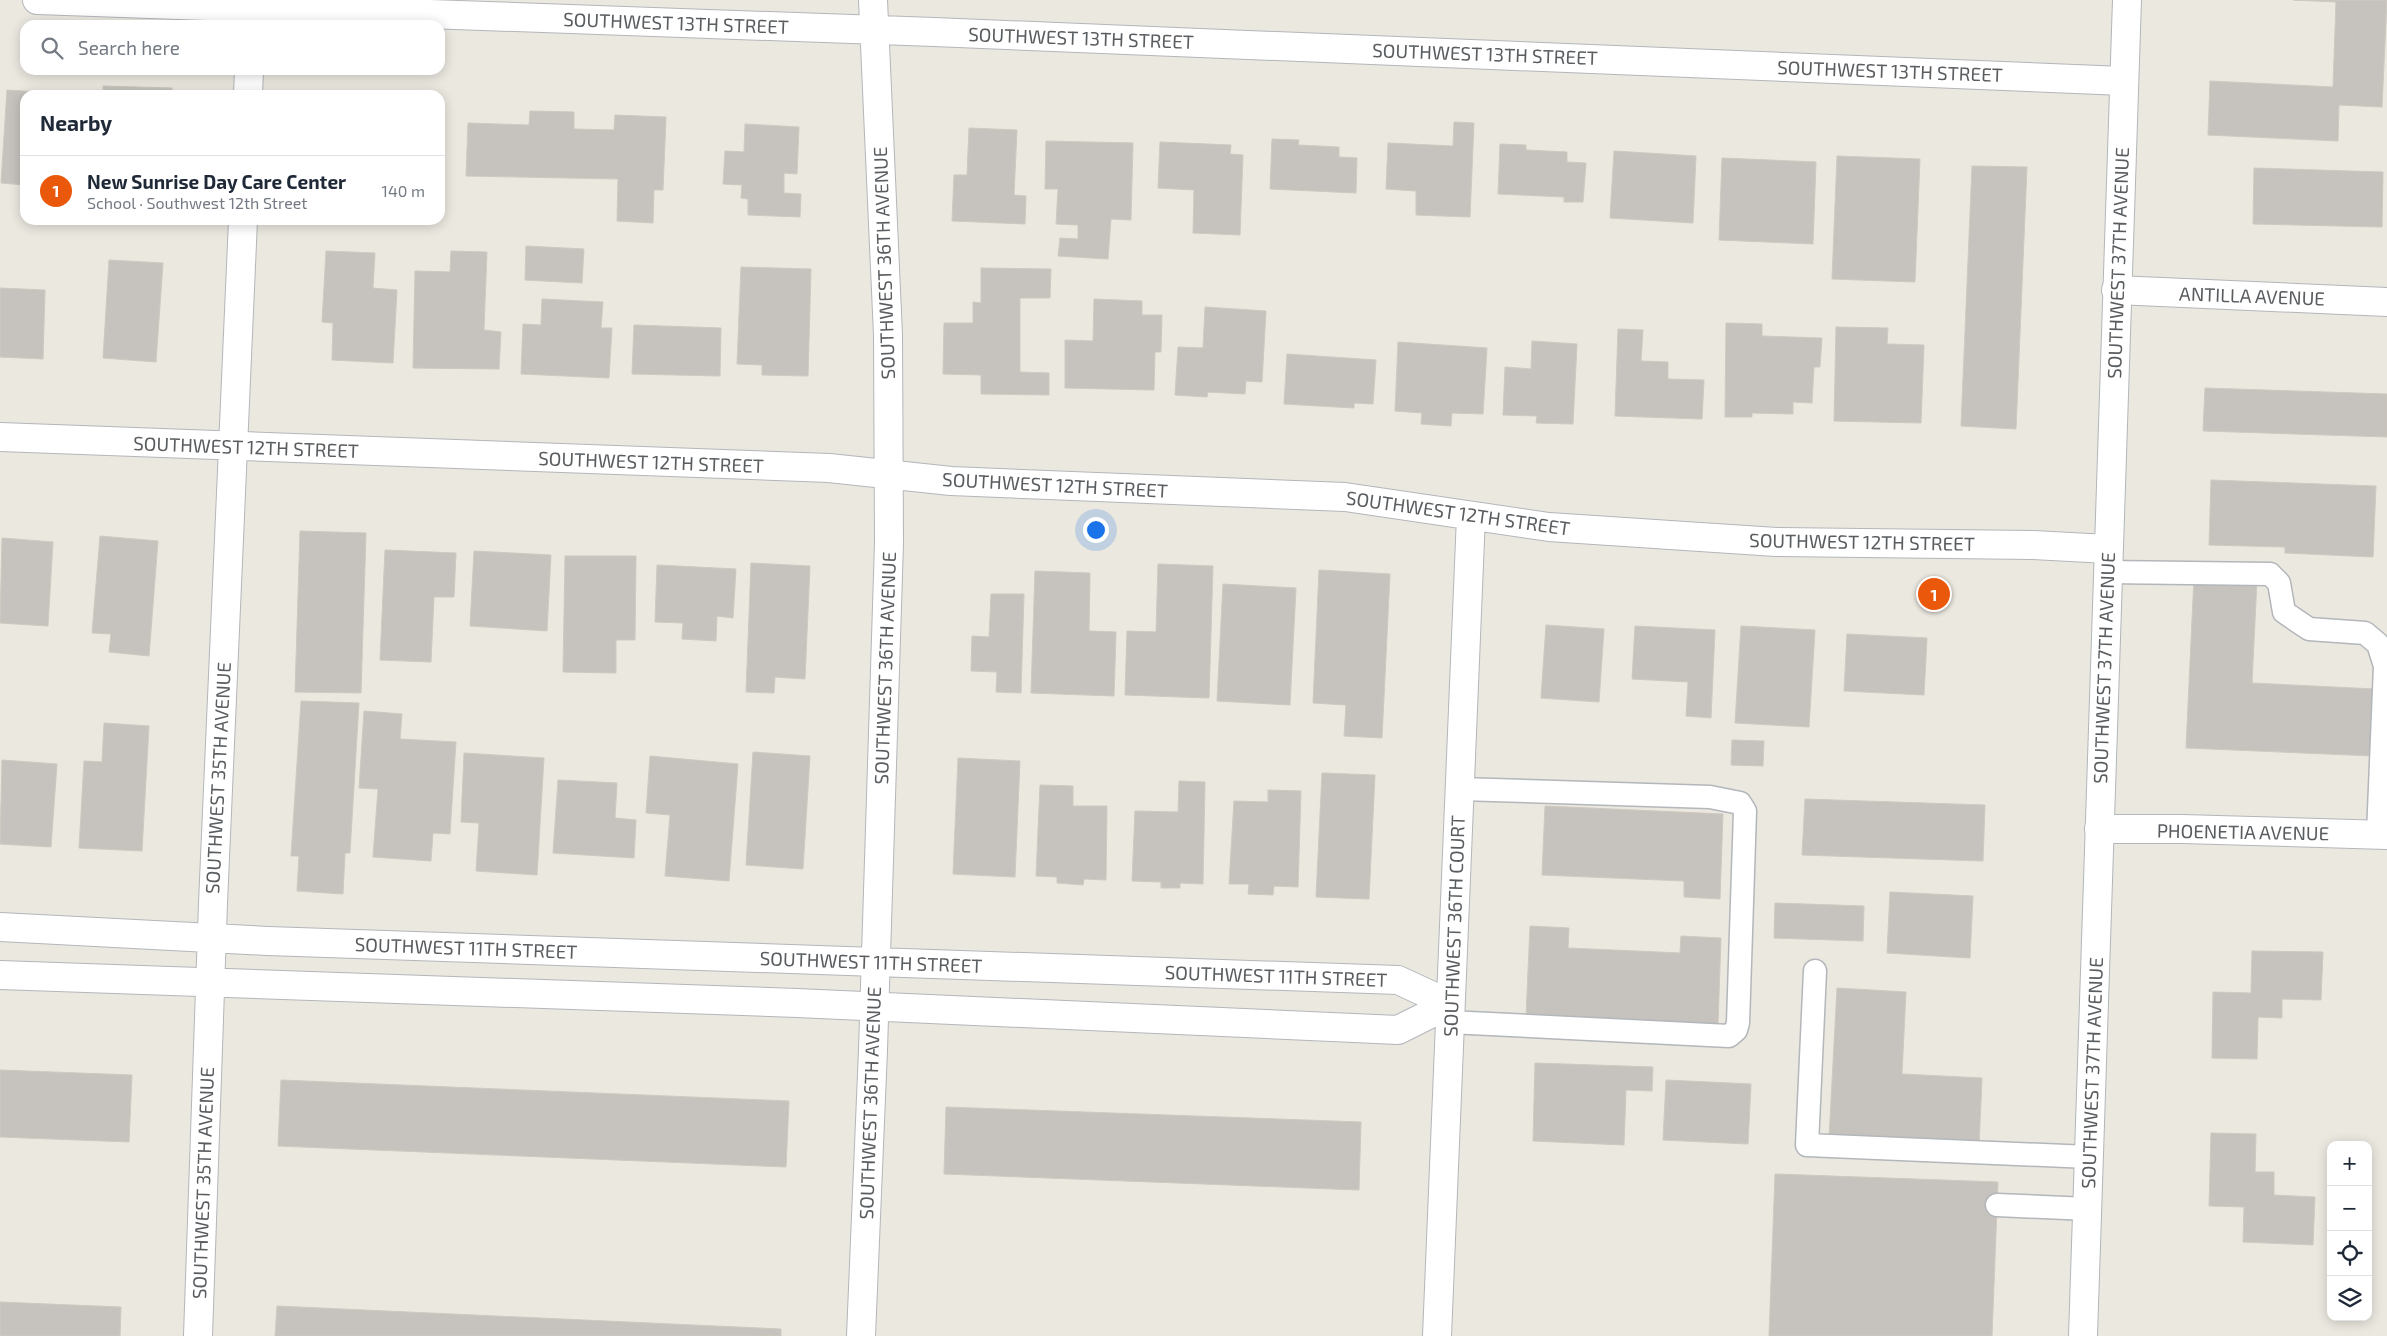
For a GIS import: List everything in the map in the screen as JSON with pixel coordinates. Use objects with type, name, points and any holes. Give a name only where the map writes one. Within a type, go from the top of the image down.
[{"type":"street","name":"SOUTHWEST 13TH STREET","points":[[36,0],[252,17],[396,20]]},
{"type":"street","name":"SOUTHWEST 36TH AVENUE","points":[[861,1336],[889,553],[888,335],[873,0]]},
{"type":"street","name":"SOUTHWEST 37TH AVENUE","points":[[2083,1336],[2127,0]]},
{"type":"street","name":"SOUTHWEST 13TH STREET","points":[[445,21],[874,30],[2124,81]]},
{"type":"street","points":[[248,90],[249,75]]},
{"type":"street","name":"SOUTHWEST 35TH AVENUE","points":[[198,1336],[200,1230],[242,225]]},
{"type":"street","name":"ANTILLA AVENUE","points":[[2116,290],[2387,302]]},
{"type":"street","name":"SOUTHWEST 12TH STREET","points":[[0,437],[829,468],[951,481],[1345,497],[1549,527],[1776,542],[2034,545],[2108,561]]},
{"type":"street","name":"SOUTHWEST 36TH COURT","points":[[1437,1336],[1470,516]]},
{"type":"street","name":"PHOENETIA AVENUE","points":[[2099,829],[2182,829],[2383,835]]},
{"type":"street","name":"SOUTHWEST 11TH STREET","points":[[0,927],[212,938],[1398,980],[1450,1013]]},
{"type":"street","points":[[0,975],[874,1006],[1398,1030],[1450,1013]]},
{"type":"lane","points":[[2108,561],[2270,574],[2279,583],[2284,612],[2309,629],[2365,632],[2378,644],[2385,666],[2383,835]]},
{"type":"lane","points":[[1450,1013],[1729,1036],[1736,1030],[1738,1024],[1745,811],[1740,803],[1710,797],[1460,789]]},
{"type":"lane","points":[[1815,971],[1806,1145],[2089,1157]]},
{"type":"lane","points":[[1997,1205],[2088,1209]]},
{"type":"building","points":[[2293,0],[2387,0],[2382,107],[2339,105],[2338,141],[2208,135],[2210,81],[2333,87],[2336,2]]},
{"type":"building","points":[[103,86],[172,88],[172,90],[103,90]]},
{"type":"building","points":[[7,90],[20,91],[20,185],[1,183]]},
{"type":"building","points":[[530,111],[574,112],[574,129],[614,130],[615,115],[666,117],[663,190],[654,190],[653,223],[617,221],[618,179],[466,176],[468,123],[529,125]]},
{"type":"building","points":[[1454,122],[1474,123],[1470,217],[1416,215],[1416,191],[1386,189],[1388,143],[1453,146]]},
{"type":"building","points":[[745,124],[799,127],[797,174],[784,173],[784,193],[801,194],[800,217],[748,215],[748,199],[741,198],[742,185],[723,184],[725,151],[744,152]]},
{"type":"building","points":[[969,128],[1017,130],[1014,195],[1026,196],[1025,224],[952,221],[954,175],[967,175]]},
{"type":"building","points":[[1272,139],[1299,140],[1298,145],[1339,147],[1339,157],[1357,158],[1356,193],[1270,189]]},
{"type":"building","points":[[1046,141],[1133,143],[1131,220],[1111,219],[1108,259],[1058,256],[1060,238],[1078,239],[1078,225],[1056,224],[1058,189],[1045,189]]},
{"type":"building","points":[[1160,142],[1231,145],[1230,154],[1243,155],[1240,235],[1193,233],[1194,190],[1158,188]]},
{"type":"building","points":[[1500,144],[1526,145],[1526,150],[1567,152],[1567,162],[1586,163],[1583,202],[1564,202],[1564,197],[1498,194]]},
{"type":"building","points":[[1614,151],[1696,156],[1693,223],[1610,218]]},
{"type":"building","points":[[1837,156],[1920,159],[1915,282],[1832,279]]},
{"type":"building","points":[[1722,158],[1816,162],[1813,244],[1719,240]]},
{"type":"building","points":[[1972,166],[2027,167],[2016,429],[1961,426]]},
{"type":"building","points":[[2254,168],[2383,172],[2382,227],[2253,224]]},
{"type":"building","points":[[526,246],[584,249],[582,283],[525,280]]},
{"type":"building","points":[[326,251],[375,253],[373,288],[397,290],[393,363],[332,360],[333,323],[322,322]]},
{"type":"building","points":[[451,251],[487,252],[484,330],[501,332],[499,369],[413,368],[415,271],[450,272]]},
{"type":"building","points":[[109,260],[163,263],[156,362],[103,358]]},
{"type":"building","points":[[741,267],[811,269],[808,376],[762,375],[762,365],[737,364]]},
{"type":"building","points":[[981,268],[1051,269],[1050,298],[1020,298],[1020,372],[1049,373],[1049,395],[981,394],[981,375],[943,374],[944,323],[973,323],[973,302],[981,303]]},
{"type":"building","points":[[0,288],[45,290],[43,359],[0,357]]},
{"type":"building","points":[[542,299],[603,302],[601,328],[612,328],[609,378],[521,374],[523,324],[541,325]]},
{"type":"building","points":[[1094,299],[1142,301],[1142,315],[1162,315],[1161,352],[1155,352],[1154,390],[1065,388],[1065,340],[1093,341]]},
{"type":"building","points":[[1205,307],[1266,311],[1262,382],[1246,381],[1245,394],[1208,392],[1207,397],[1175,395],[1178,347],[1203,348]]},
{"type":"building","points":[[1726,323],[1762,324],[1762,336],[1822,338],[1820,367],[1814,367],[1812,403],[1793,402],[1793,414],[1752,413],[1752,417],[1725,417]]},
{"type":"building","points":[[634,325],[721,328],[720,376],[632,374]]},
{"type":"building","points":[[1836,327],[1888,328],[1887,344],[1924,345],[1921,423],[1834,421]]},
{"type":"building","points":[[1618,329],[1643,330],[1641,361],[1668,362],[1668,379],[1704,380],[1702,419],[1615,416]]},
{"type":"building","points":[[1532,341],[1577,344],[1573,424],[1536,423],[1537,416],[1503,415],[1505,367],[1531,369]]},
{"type":"building","points":[[1398,342],[1487,348],[1483,414],[1452,413],[1451,426],[1421,424],[1422,413],[1395,411]]},
{"type":"building","points":[[1287,354],[1376,360],[1373,404],[1354,403],[1354,408],[1284,404]]},
{"type":"building","points":[[2205,388],[2387,394],[2387,437],[2203,431]]},
{"type":"building","points":[[2211,480],[2376,486],[2373,557],[2285,553],[2285,547],[2209,545]]},
{"type":"building","points":[[300,531],[366,533],[361,693],[295,692]]},
{"type":"building","points":[[100,536],[158,541],[149,656],[109,652],[111,634],[92,633]]},
{"type":"building","points":[[2,538],[53,542],[48,626],[0,623]]},
{"type":"building","points":[[385,550],[456,553],[454,597],[434,597],[431,662],[380,660]]},
{"type":"building","points":[[474,551],[551,555],[547,631],[470,626]]},
{"type":"building","points":[[565,556],[636,556],[635,640],[616,640],[616,673],[563,672]]},
{"type":"building","points":[[751,563],[810,566],[805,679],[775,677],[774,693],[746,692]]},
{"type":"building","points":[[1158,564],[1213,566],[1209,698],[1125,695],[1127,631],[1156,632]]},
{"type":"building","points":[[657,565],[736,569],[733,618],[717,616],[716,641],[682,639],[683,623],[655,622]]},
{"type":"building","points":[[1319,570],[1390,574],[1382,738],[1344,736],[1346,705],[1313,703]]},
{"type":"building","points":[[1035,571],[1090,573],[1089,631],[1116,632],[1114,696],[1031,693]]},
{"type":"building","points":[[2194,577],[2257,580],[2252,683],[2375,689],[2373,756],[2186,748]]},
{"type":"building","points":[[1223,584],[1296,588],[1290,705],[1217,701]]},
{"type":"building","points":[[991,594],[1024,594],[1021,693],[996,692],[997,672],[971,671],[972,636],[989,637]]},
{"type":"building","points":[[1546,625],[1604,629],[1599,702],[1541,698]]},
{"type":"building","points":[[1635,626],[1715,630],[1711,718],[1686,716],[1688,682],[1632,679]]},
{"type":"building","points":[[1741,626],[1815,630],[1809,727],[1735,723]]},
{"type":"building","points":[[1847,634],[1927,638],[1924,695],[1844,691]]},
{"type":"building","points":[[301,701],[359,703],[350,853],[345,853],[343,894],[297,891],[299,856],[291,856]]},
{"type":"building","points":[[364,711],[402,714],[400,739],[456,742],[450,834],[433,833],[431,861],[373,857],[378,789],[359,788]]},
{"type":"building","points":[[104,723],[149,726],[142,851],[79,848],[84,761],[102,762]]},
{"type":"building","points":[[1732,740],[1764,741],[1763,766],[1731,765]]},
{"type":"building","points":[[753,752],[810,756],[803,869],[746,865]]},
{"type":"building","points":[[464,753],[544,758],[537,875],[476,871],[479,823],[461,822]]},
{"type":"building","points":[[650,756],[738,764],[729,881],[665,876],[670,815],[646,813]]},
{"type":"building","points":[[958,758],[1020,761],[1015,877],[953,874]]},
{"type":"building","points":[[2,760],[57,764],[51,847],[0,844]]},
{"type":"building","points":[[1322,773],[1375,775],[1369,899],[1316,897]]},
{"type":"building","points":[[558,780],[617,783],[615,818],[636,820],[634,858],[553,853]]},
{"type":"building","points":[[1179,781],[1205,782],[1203,884],[1180,883],[1180,888],[1161,888],[1161,882],[1132,881],[1135,811],[1178,812]]},
{"type":"building","points":[[1040,785],[1073,786],[1073,806],[1107,806],[1106,880],[1084,879],[1083,885],[1057,883],[1057,877],[1036,876]]},
{"type":"building","points":[[1268,790],[1301,791],[1298,887],[1274,886],[1273,895],[1248,894],[1249,884],[1229,884],[1234,801],[1268,802]]},
{"type":"building","points":[[1805,799],[1985,805],[1983,861],[1802,855]]},
{"type":"building","points":[[1545,806],[1723,814],[1720,899],[1684,897],[1684,881],[1542,875]]},
{"type":"building","points":[[1890,892],[1973,896],[1970,958],[1887,953]]},
{"type":"building","points":[[1775,903],[1864,906],[1863,941],[1774,938]]},
{"type":"building","points":[[1530,926],[1569,928],[1568,948],[1680,953],[1681,936],[1721,938],[1718,1024],[1526,1017]]},
{"type":"building","points":[[2252,951],[2323,952],[2321,1000],[2282,999],[2282,1018],[2258,1017],[2257,1059],[2212,1058],[2213,992],[2251,993]]},
{"type":"building","points":[[1837,988],[1906,992],[1902,1074],[1982,1078],[1979,1146],[1829,1138]]},
{"type":"building","points":[[1535,1063],[1653,1067],[1652,1091],[1626,1090],[1624,1145],[1533,1141]]},
{"type":"building","points":[[0,1070],[132,1075],[129,1142],[0,1137]]},
{"type":"building","points":[[281,1080],[789,1101],[786,1167],[278,1146]]},
{"type":"building","points":[[1666,1080],[1751,1084],[1748,1144],[1663,1140]]},
{"type":"building","points":[[946,1107],[1361,1122],[1359,1190],[944,1174]]},
{"type":"building","points":[[2211,1133],[2256,1134],[2255,1172],[2274,1172],[2274,1195],[2315,1197],[2313,1245],[2243,1242],[2244,1207],[2209,1206]]},
{"type":"building","points":[[1775,1174],[1998,1182],[1992,1336],[1769,1336]]},
{"type":"building","points":[[0,1302],[121,1307],[120,1336],[0,1336]]},
{"type":"building","points":[[277,1306],[781,1329],[781,1336],[275,1336]]},
{"type":"place","name":"New Sunrise Day Care Center","points":[[1934,594]]}]
